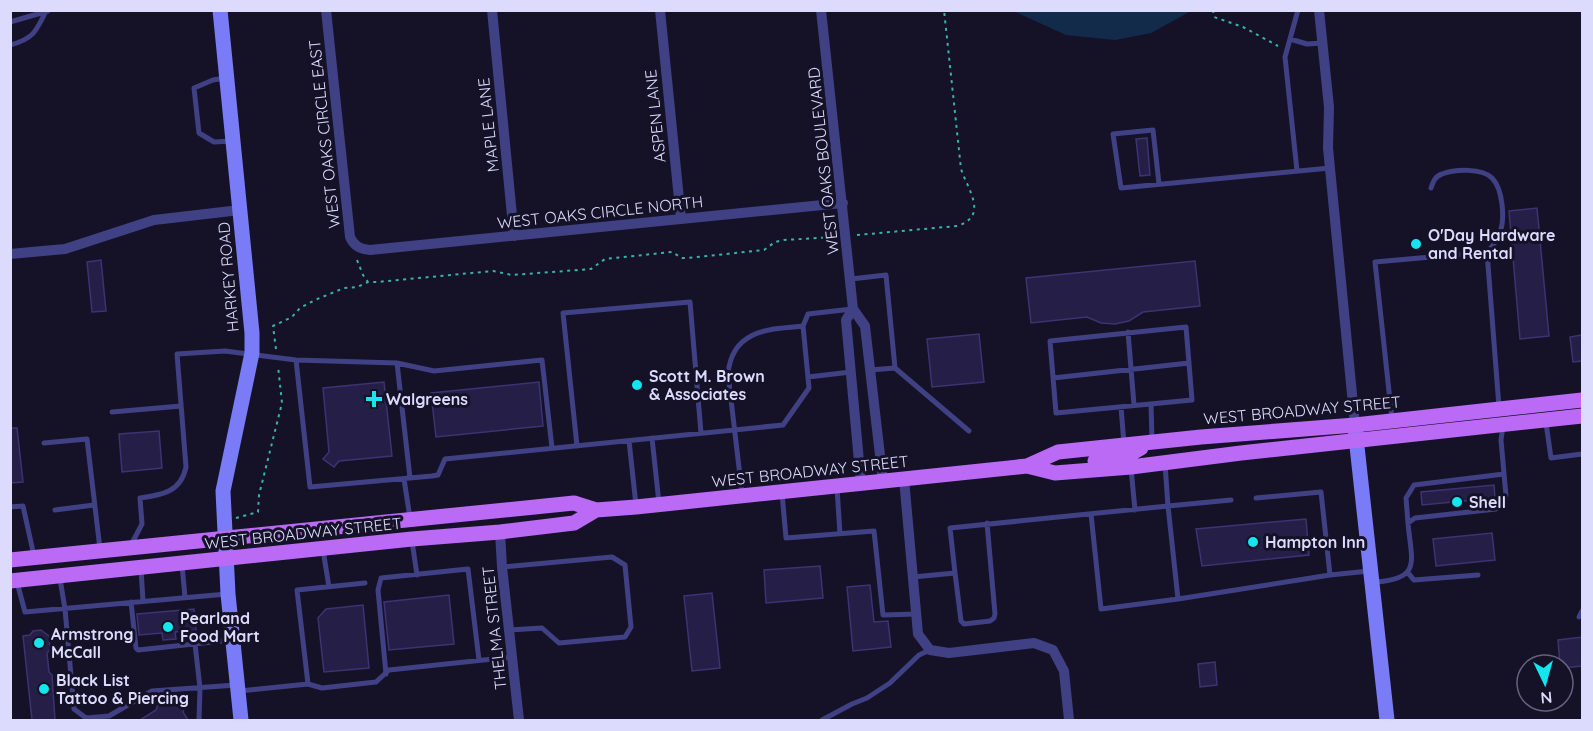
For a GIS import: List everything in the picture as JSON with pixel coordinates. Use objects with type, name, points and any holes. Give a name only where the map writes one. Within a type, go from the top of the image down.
[{"type":"main road","name":"WEST BROADWAY STREET","points":[[10,560],[574,503],[596,510],[636,507],[1027,466],[1058,452],[1201,437],[1355,425],[1499,407],[1582,400]]},
{"type":"main road","points":[[1503,424],[1504,421],[1516,416],[1562,408],[1582,400]]},
{"type":"main road","points":[[1433,432],[1448,425],[1489,416],[1499,407]]},
{"type":"main road","name":"WEST BROADWAY STREET","points":[[1027,466],[1055,473],[1131,467],[1582,417]]},
{"type":"main road","points":[[1131,467],[1159,452],[1185,447],[1201,437]]},
{"type":"main road","points":[[1081,470],[1089,462],[1132,453],[1152,443]]},
{"type":"main road","name":"WEST BROADWAY STREET","points":[[14,581],[574,523],[596,510]]},
{"type":"street","name":"HARKEY ROAD","points":[[220,10],[252,333],[252,353],[223,491],[228,594],[242,720]]},
{"type":"street","name":"WEST OAKS CIRCLE EAST","points":[[326,10],[350,237],[353,243],[361,249]]},
{"type":"street","name":"MAPLE LANE","points":[[492,10],[514,236]]},
{"type":"street","name":"ASPEN LANE","points":[[660,10],[681,219]]},
{"type":"street","name":"WEST OAKS BOULEVARD","points":[[822,10],[854,309],[866,326],[883,481]]},
{"type":"street","points":[[1319,10],[1329,107],[1328,148],[1387,720]]},
{"type":"street","name":"WEST OAKS CIRCLE NORTH","points":[[361,249],[370,250],[843,203]]},
{"type":"street","points":[[10,254],[65,249],[154,220],[240,210]]},
{"type":"street","name":"WEST OAKS BOULEVARD","points":[[854,309],[846,320],[861,483]]},
{"type":"street","points":[[851,372],[870,370]]},
{"type":"street","points":[[904,479],[918,634],[930,650],[949,653],[1034,643],[1053,650],[1064,671],[1070,720]]},
{"type":"street","name":"THELMA STREET","points":[[500,532],[519,720]]},
{"type":"lane","points":[[1297,171],[1285,57],[1298,10]]},
{"type":"lane","points":[[10,22],[48,11]]},
{"type":"lane","points":[[10,45],[26,41],[37,30],[48,11]]},
{"type":"lane","points":[[1290,39],[1307,44],[1323,43]]},
{"type":"lane","points":[[227,78],[213,80],[194,88],[196,117],[199,133],[214,142],[233,141]]},
{"type":"lane","points":[[1159,184],[1153,130],[1113,134],[1121,188],[1330,168]]},
{"type":"lane","points":[[1392,420],[1375,262],[1487,252],[1496,243],[1503,222],[1499,192],[1494,179],[1485,173],[1461,171],[1441,174],[1433,180],[1431,188]]},
{"type":"lane","points":[[1487,252],[1499,407]]},
{"type":"lane","points":[[851,279],[886,275],[895,368],[969,431]]},
{"type":"lane","points":[[577,446],[563,313],[690,302],[701,433]]},
{"type":"lane","points":[[296,360],[310,487],[438,475],[444,459],[783,425],[809,388],[803,326],[808,314],[854,309]]},
{"type":"lane","points":[[742,496],[728,374],[729,362],[739,344],[754,333],[766,329],[803,326]]},
{"type":"lane","points":[[1186,327],[1189,363],[1192,400],[1056,413],[1050,341],[1186,327]]},
{"type":"lane","points":[[1128,332],[1134,405]]},
{"type":"lane","points":[[128,548],[142,524],[140,498],[170,492],[185,476],[177,354],[225,351],[296,360],[397,363],[434,370],[542,360],[552,448]]},
{"type":"lane","points":[[397,363],[410,519]]},
{"type":"lane","points":[[1053,378],[1189,363]]},
{"type":"lane","points":[[870,370],[895,368]]},
{"type":"lane","points":[[808,377],[851,372]]},
{"type":"lane","points":[[1151,404],[1152,443]]},
{"type":"lane","points":[[112,412],[181,406]]},
{"type":"lane","points":[[1120,407],[1124,445]]},
{"type":"lane","points":[[1546,420],[1551,458],[1582,453]]},
{"type":"lane","points":[[1408,522],[1415,518],[1496,509],[1504,503],[1506,496],[1501,440],[1503,424]]},
{"type":"lane","points":[[652,438],[659,504]]},
{"type":"lane","points":[[44,443],[87,439],[100,551]]},
{"type":"lane","points":[[629,441],[636,507]]},
{"type":"lane","points":[[1164,462],[1178,599]]},
{"type":"lane","points":[[1131,467],[1135,510]]},
{"type":"lane","points":[[1091,514],[1101,609],[1330,575],[1372,577],[1388,582],[1408,573],[1412,566],[1406,498],[1414,485],[1504,474]]},
{"type":"lane","points":[[837,486],[840,534]]},
{"type":"lane","points":[[782,491],[786,538],[874,531],[883,615],[916,614]]},
{"type":"lane","points":[[1256,498],[1321,492],[1330,575]]},
{"type":"lane","points":[[987,523],[995,614],[990,621],[964,624],[961,621],[950,528],[987,523],[1231,500]]},
{"type":"lane","points":[[56,510],[94,505]]},
{"type":"lane","points":[[10,507],[23,506],[34,557]]},
{"type":"lane","points":[[412,539],[417,575]]},
{"type":"lane","points":[[323,549],[329,587]]},
{"type":"lane","points":[[502,567],[612,557],[625,565],[631,627],[625,637],[559,643],[542,628],[509,630]]},
{"type":"lane","points":[[181,564],[185,597]]},
{"type":"lane","points":[[141,568],[143,601]]},
{"type":"lane","points":[[386,674],[378,590],[381,578],[468,569],[479,660]]},
{"type":"lane","points":[[913,577],[955,573]]},
{"type":"lane","points":[[1408,573],[1414,580],[1478,575]]},
{"type":"lane","points":[[60,576],[74,709],[86,718],[109,716],[152,691],[200,687],[238,688],[308,684],[322,688],[376,682],[389,670],[512,657]]},
{"type":"lane","points":[[14,581],[25,612],[228,594]]},
{"type":"lane","points":[[308,684],[297,590],[364,583]]},
{"type":"lane","points":[[131,602],[138,650],[233,640]]},
{"type":"lane","points":[[1579,617],[1582,610]]},
{"type":"lane","points":[[195,644],[200,687],[199,720]]},
{"type":"lane","points":[[822,720],[867,698],[890,682],[919,655],[930,650]]},
{"type":"path","points":[[1213,10],[1214,17],[1243,27],[1286,50]]},
{"type":"path","points":[[223,520],[258,512],[259,495],[282,403],[273,326],[315,300],[368,282]]},
{"type":"water","points":[[1013,11],[1191,11],[1151,33],[1115,40],[1066,35]]},
{"type":"building","points":[[1147,138],[1150,175],[1140,176],[1136,139]]},
{"type":"building","points":[[1537,208],[1549,336],[1520,339],[1509,211]]},
{"type":"building","points":[[101,260],[106,311],[92,312],[87,262]]},
{"type":"building","points":[[1195,261],[1200,306],[1143,312],[1129,321],[1115,324],[1101,323],[1087,317],[1031,323],[1026,278]]},
{"type":"building","points":[[979,334],[984,382],[932,387],[927,339]]},
{"type":"building","points":[[1582,335],[1582,361],[1573,362],[1570,337]]},
{"type":"building","name":"Walgreens","points":[[384,382],[392,456],[339,461],[334,467],[323,459],[329,452],[323,388]]},
{"type":"building","points":[[539,382],[543,426],[436,437],[431,393]]},
{"type":"building","points":[[10,428],[17,428],[23,482],[10,483]]},
{"type":"building","points":[[159,431],[162,468],[122,472],[119,434]]},
{"type":"building","points":[[1494,485],[1495,498],[1422,505],[1421,492]]},
{"type":"building","name":"Hampton Inn","points":[[1306,519],[1309,555],[1202,566],[1196,529]]},
{"type":"building","points":[[1492,533],[1495,560],[1436,566],[1433,539]]},
{"type":"building","points":[[820,566],[823,598],[766,603],[764,570]]},
{"type":"building","points":[[870,585],[874,622],[888,621],[891,647],[853,651],[847,587]]},
{"type":"building","points":[[712,593],[720,668],[692,671],[684,596]]},
{"type":"building","points":[[449,595],[454,644],[389,650],[384,602]]},
{"type":"building","points":[[363,605],[369,668],[324,672],[318,618],[326,609]]},
{"type":"building","points":[[194,609],[196,630],[175,632],[176,639],[163,640],[162,633],[139,635],[137,614]]},
{"type":"building","points":[[41,630],[49,636],[50,650],[47,653],[49,672],[52,675],[55,720],[32,720],[23,636]]},
{"type":"building","points":[[1582,637],[1582,666],[1575,667],[1575,653],[1559,653],[1558,640]]},
{"type":"building","points":[[1215,662],[1217,685],[1200,687],[1198,664]]},
{"type":"building","points":[[170,698],[180,701],[188,720],[140,720],[156,710],[158,704]]},
{"type":"place","name":"O'Day Hardware and Rental","points":[[1416,244]]},
{"type":"place","name":"Scott M. Brown & Associates","points":[[637,385]]},
{"type":"place","name":"Walgreens","points":[[374,399]]},
{"type":"place","name":"Shell","points":[[1457,502]]},
{"type":"place","name":"Hampton Inn","points":[[1253,542]]},
{"type":"place","name":"Pearland Food Mart","points":[[168,627]]},
{"type":"place","name":"Armstrong McCall","points":[[39,643]]},
{"type":"place","name":"Black List Tattoo & Piercing","points":[[44,689]]}]
